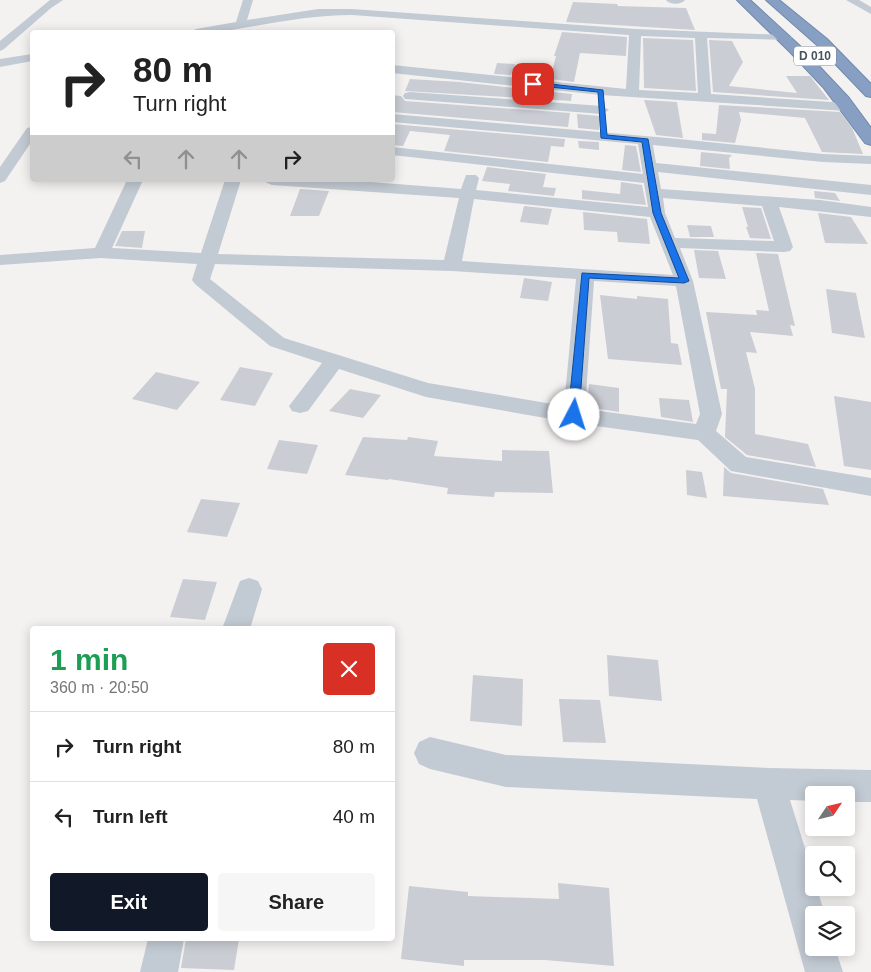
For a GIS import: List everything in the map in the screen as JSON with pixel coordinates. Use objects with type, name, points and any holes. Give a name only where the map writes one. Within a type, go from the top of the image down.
[{"type":"highway","points":[[743,0],[786,38],[828,84],[871,140]]},
{"type":"highway","name":"D 010","points":[[752,0],[816,57],[871,119]]},
{"type":"highway","name":"D 010","points":[[772,0],[822,42],[871,93]]},
{"type":"highway","points":[[787,0],[806,15],[871,76]]},
{"type":"street","points":[[0,47],[47,6],[58,0]]},
{"type":"street","points":[[240,26],[248,0]]},
{"type":"street","points":[[671,0],[680,0]]},
{"type":"street","points":[[851,0],[871,11]]},
{"type":"street","points":[[211,30],[318,12],[352,12],[439,14],[635,32],[786,38]]},
{"type":"street","points":[[271,20],[277,27],[276,30]]},
{"type":"street","points":[[632,93],[635,32]]},
{"type":"street","points":[[701,35],[705,98]]},
{"type":"street","points":[[0,63],[30,58]]},
{"type":"street","points":[[395,69],[601,91],[846,107]]},
{"type":"street","points":[[601,91],[603,136]]},
{"type":"street","points":[[410,96],[602,110]]},
{"type":"street","points":[[395,118],[603,136],[823,158],[871,160]]},
{"type":"street","points":[[452,266],[481,126]]},
{"type":"street","points":[[0,178],[30,134]]},
{"type":"street","points":[[645,140],[657,213],[684,281],[710,414],[704,433]]},
{"type":"street","points":[[395,151],[651,180],[871,190]]},
{"type":"street","points":[[651,180],[769,202],[871,212]]},
{"type":"street","points":[[101,253],[134,182]]},
{"type":"street","points":[[232,182],[201,280],[277,342],[426,390],[574,415],[704,433],[739,465],[871,488]]},
{"type":"street","points":[[300,182],[468,194],[657,213]]},
{"type":"street","points":[[669,243],[784,247],[769,202]]},
{"type":"street","points":[[0,260],[101,253],[208,260],[452,266],[684,281]]},
{"type":"street","points":[[574,415],[585,275]]},
{"type":"street","points":[[300,406],[335,360]]},
{"type":"street","points":[[237,626],[249,589]]},
{"type":"street","points":[[430,754],[506,771],[769,784],[871,786]]},
{"type":"street","points":[[769,784],[805,906]]},
{"type":"street","points":[[159,972],[166,941]]},
{"type":"street","points":[[819,956],[824,972]]},
{"type":"building","points":[[573,2],[617,4],[618,6],[686,8],[695,30],[566,22]]},
{"type":"building","points":[[562,32],[627,37],[626,56],[580,53],[574,82],[550,79],[556,56],[554,56]]},
{"type":"building","points":[[643,38],[693,40],[696,91],[644,88]]},
{"type":"building","points":[[709,40],[732,41],[743,62],[729,86],[797,93],[786,76],[810,76],[829,100],[713,92]]},
{"type":"building","points":[[497,63],[515,64],[511,75],[494,74]]},
{"type":"building","points":[[410,79],[459,82],[572,94],[571,101],[405,91]]},
{"type":"building","points":[[395,95],[401,96],[405,101],[570,113],[568,127],[395,112]]},
{"type":"building","points":[[644,100],[677,102],[683,138],[656,135]]},
{"type":"building","points":[[719,105],[840,112],[852,128],[863,154],[822,152],[805,118],[739,112],[741,120],[735,143],[702,140],[702,133],[716,134]]},
{"type":"building","points":[[577,114],[600,116],[599,130],[578,128]]},
{"type":"building","points":[[395,124],[565,139],[564,147],[551,146],[548,162],[444,151],[450,135],[410,131],[403,146],[395,145]]},
{"type":"building","points":[[578,141],[599,142],[599,150],[579,148]]},
{"type":"building","points":[[625,145],[636,146],[641,172],[622,170]]},
{"type":"building","points":[[701,152],[732,155],[729,158],[730,169],[700,166]]},
{"type":"building","points":[[487,167],[546,174],[543,187],[556,188],[554,196],[508,191],[510,184],[482,181]]},
{"type":"building","points":[[621,182],[642,185],[646,205],[582,199],[582,190],[620,194]]},
{"type":"building","points":[[300,189],[329,191],[319,216],[290,216]]},
{"type":"building","points":[[814,191],[835,193],[840,201],[815,198]]},
{"type":"building","points":[[524,206],[552,209],[548,225],[520,222]]},
{"type":"building","points":[[742,207],[761,208],[771,239],[750,238]]},
{"type":"building","points":[[583,212],[647,219],[650,244],[618,242],[617,232],[584,230]]},
{"type":"building","points":[[818,213],[851,217],[868,244],[825,243]]},
{"type":"building","points":[[687,225],[711,226],[714,237],[690,237]]},
{"type":"building","points":[[122,231],[145,231],[142,248],[115,246]]},
{"type":"building","points":[[694,250],[718,251],[726,279],[699,278]]},
{"type":"building","points":[[756,253],[778,254],[795,326],[790,325],[793,336],[750,332],[757,353],[746,352],[755,389],[755,434],[808,444],[816,467],[747,455],[725,437],[727,389],[721,389],[706,312],[757,315],[756,310],[769,311]]},
{"type":"building","points":[[524,278],[552,282],[548,301],[520,298]]},
{"type":"building","points":[[826,289],[856,293],[865,338],[832,333]]},
{"type":"building","points":[[600,295],[637,299],[637,296],[668,299],[671,343],[678,344],[682,365],[608,359]]},
{"type":"building","points":[[240,367],[273,373],[255,406],[220,400]]},
{"type":"building","points":[[156,372],[200,382],[177,410],[132,399]]},
{"type":"building","points":[[589,384],[619,388],[619,412],[587,407]]},
{"type":"building","points":[[350,389],[381,395],[363,418],[329,411]]},
{"type":"building","points":[[834,396],[871,402],[871,470],[844,466]]},
{"type":"building","points":[[659,398],[689,400],[693,422],[661,417]]},
{"type":"building","points":[[363,437],[407,440],[408,437],[438,441],[434,456],[502,461],[502,450],[549,451],[553,493],[495,492],[494,497],[447,494],[448,488],[389,479],[345,475]]},
{"type":"building","points":[[279,440],[318,445],[307,474],[267,469]]},
{"type":"building","points":[[724,467],[731,473],[823,489],[829,505],[723,496]]},
{"type":"building","points":[[686,470],[702,472],[707,498],[687,495]]},
{"type":"building","points":[[201,499],[240,503],[227,537],[187,532]]},
{"type":"building","points":[[183,579],[217,582],[205,620],[170,617]]},
{"type":"building","points":[[607,655],[658,660],[662,701],[609,696]]},
{"type":"building","points":[[473,675],[523,679],[522,726],[470,721]]},
{"type":"building","points":[[559,699],[600,700],[606,743],[563,742]]},
{"type":"building","points":[[558,883],[609,888],[614,966],[545,960],[464,960],[464,966],[401,959],[409,886],[468,892],[468,896],[559,899]]},
{"type":"building","points":[[186,941],[239,941],[234,970],[181,968]]},
{"type":"route","points":[[533,84],[601,91],[603,136],[645,140],[657,213],[684,281],[585,275],[574,415]]}]
